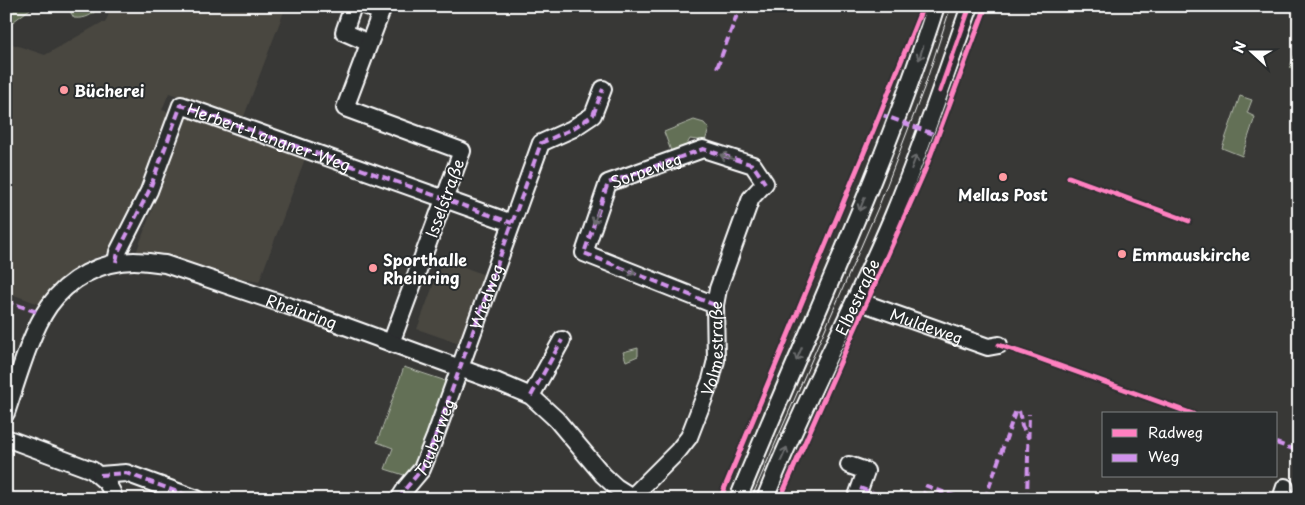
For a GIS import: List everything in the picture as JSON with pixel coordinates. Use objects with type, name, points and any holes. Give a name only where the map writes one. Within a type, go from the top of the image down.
[{"type":"street","points":[[353,6],[344,32],[369,42]]},
{"type":"street","name":"Isselstraße","points":[[366,6],[381,12],[344,108],[462,151],[392,343]]},
{"type":"street","name":"Elbestraße","points":[[738,499],[852,231],[917,65],[936,6]]},
{"type":"street","name":"Elbestraße","points":[[765,499],[799,419],[893,216],[926,131],[970,6]]},
{"type":"street","name":"Wiedweg","points":[[459,368],[541,143],[572,129],[593,115],[603,90]]},
{"type":"street","name":"Herbert-Langner-Weg","points":[[116,262],[118,252],[149,191],[181,105],[512,223]]},
{"type":"street","name":"Sorpeweg","points":[[715,304],[584,253],[608,183],[703,149],[753,166],[765,183]]},
{"type":"street","name":"Volmestraße","points":[[632,498],[678,451],[689,437],[711,380],[716,360],[715,304],[718,288],[751,198],[765,183]]},
{"type":"street","name":"Rheinring","points":[[6,413],[30,346],[49,306],[58,294],[77,278],[116,262],[133,260],[165,264],[315,315],[498,382],[531,396],[556,419],[603,475],[632,498]]},
{"type":"street","name":"Muldeweg","points":[[855,300],[988,346],[999,345]]},
{"type":"street","points":[[531,396],[552,354],[562,340]]},
{"type":"street","name":"Tauberweg","points":[[399,499],[422,469],[435,438],[459,368]]},
{"type":"street","points":[[6,438],[82,465],[100,475],[107,483],[114,499]]},
{"type":"street","points":[[849,465],[866,471],[856,499]]},
{"type":"street","points":[[100,475],[126,473],[197,499]]},
{"type":"shaded area","points":[[112,6],[286,6],[243,119],[169,93],[162,110],[173,113],[142,196],[108,253],[89,260],[67,274],[49,290],[39,304],[6,292],[6,43],[45,55],[101,23],[105,23]]},
{"type":"shaded area","points":[[188,112],[306,156],[259,282],[165,264],[133,261]]},
{"type":"shaded area","points":[[443,259],[485,275],[460,344],[417,329]]},
{"type":"green space","points":[[6,6],[34,6],[6,27]]},
{"type":"green space","points":[[56,6],[100,6],[89,16],[74,18],[68,8]]},
{"type":"green space","points":[[1299,42],[1299,74],[1293,72],[1294,69],[1290,67]]},
{"type":"green space","points":[[1240,96],[1252,100],[1247,113],[1255,117],[1242,156],[1222,148]]},
{"type":"green space","points":[[694,120],[704,123],[709,129],[705,141],[690,139],[686,146],[671,151],[664,132]]},
{"type":"green space","points":[[638,348],[638,356],[626,361],[623,352]]},
{"type":"green space","points":[[404,367],[443,380],[446,383],[437,422],[414,467],[407,476],[385,469],[393,448],[377,442]]},
{"type":"tram line","points":[[751,499],[880,203],[924,88],[951,6]]},
{"type":"marked path","points":[[717,68],[742,6]]},
{"type":"marked path","points":[[749,7],[753,6]]},
{"type":"marked path","points":[[399,499],[422,469],[435,437],[541,143],[572,129],[593,115],[603,89]]},
{"type":"marked path","points":[[116,262],[118,252],[149,191],[181,105],[512,223]]},
{"type":"marked path","points":[[880,114],[939,136]]},
{"type":"marked path","points":[[715,305],[584,253],[608,183],[703,149],[753,165],[765,183]]},
{"type":"marked path","points":[[6,301],[37,312]]},
{"type":"marked path","points":[[531,396],[562,340]]},
{"type":"marked path","points":[[985,499],[1016,410]]},
{"type":"marked path","points":[[1019,411],[1022,426],[1028,437]]},
{"type":"marked path","points":[[1027,499],[1029,414]]},
{"type":"marked path","points":[[1278,444],[1299,451]]},
{"type":"marked path","points":[[100,475],[126,473],[197,499]]},
{"type":"marked path","points":[[922,499],[927,486],[962,499]]},
{"type":"marked path","points":[[860,488],[888,499]]},
{"type":"marked path","points":[[929,499],[944,492]]},
{"type":"cycle path","points":[[720,499],[923,6]]},
{"type":"cycle path","points":[[940,91],[970,6]]},
{"type":"cycle path","points":[[780,499],[925,170],[986,6]]},
{"type":"cycle path","points":[[1069,177],[1189,221]]},
{"type":"cycle path","points":[[999,345],[1187,412]]},
{"type":"place","name":"Bücherei","points":[[64,90]]},
{"type":"place","name":"Mellas Post","points":[[1003,177]]},
{"type":"place","name":"Emmauskirche","points":[[1122,254]]},
{"type":"place","name":"Sporthalle Rheinring","points":[[373,268]]}]
